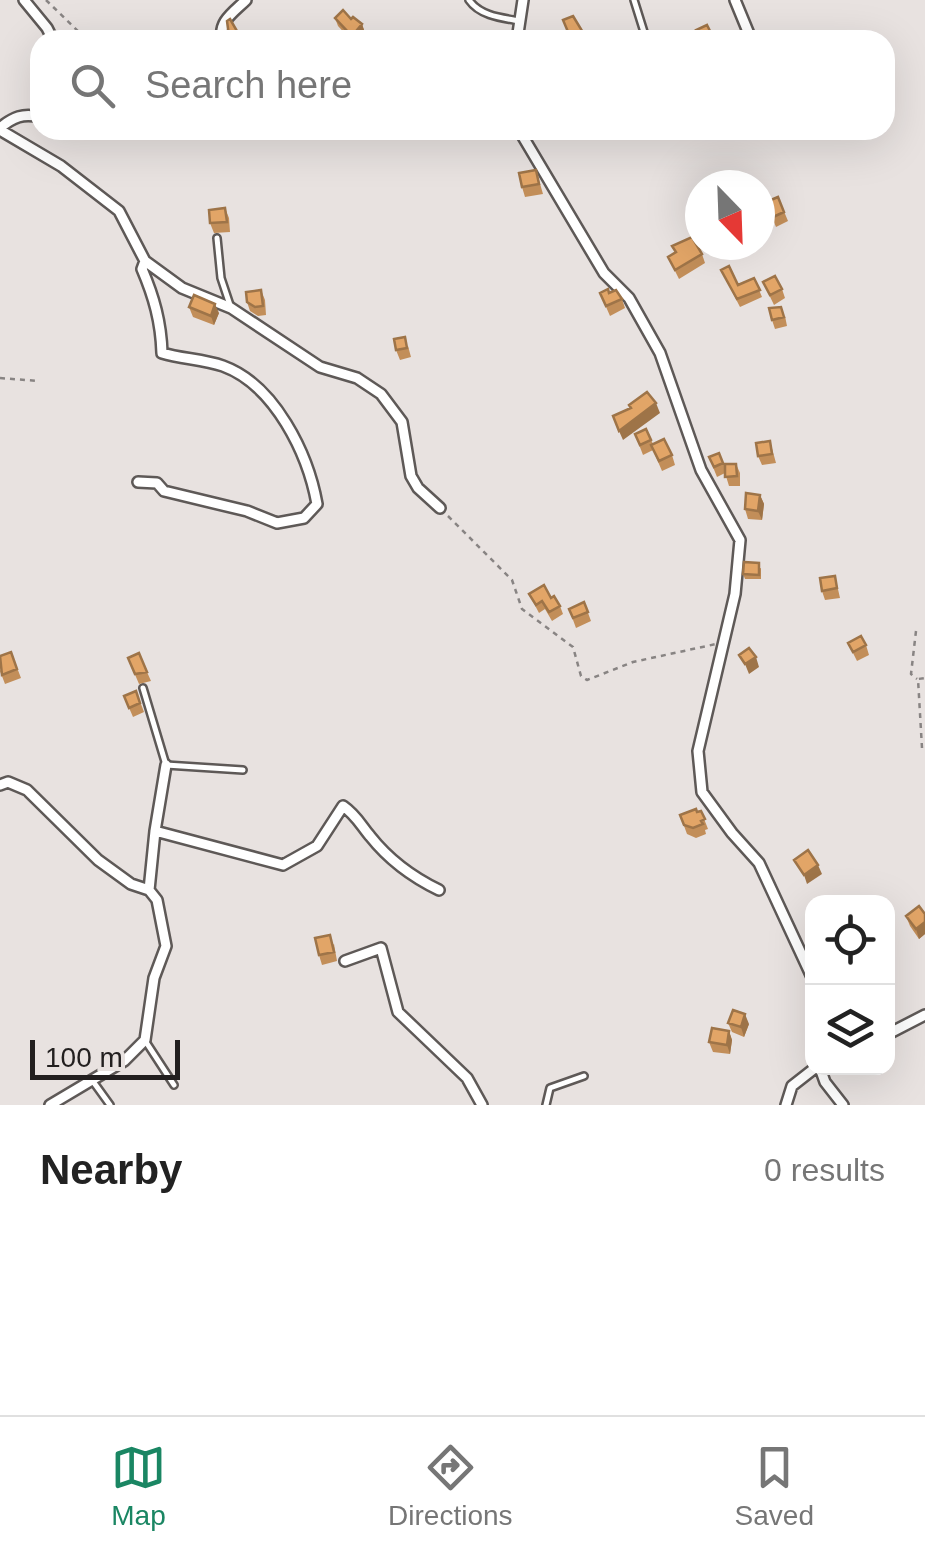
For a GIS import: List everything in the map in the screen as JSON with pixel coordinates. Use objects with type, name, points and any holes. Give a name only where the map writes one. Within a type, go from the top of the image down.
[{"type":"street","points":[[24,0],[49,30]]},
{"type":"street","points":[[221,30],[223,22],[246,0]]},
{"type":"street","points":[[519,30],[523,0]]},
{"type":"street","points":[[735,0],[746,30]]},
{"type":"street","points":[[30,114],[13,117],[0,129],[61,166],[119,212],[145,260],[182,288],[231,308],[320,366],[358,378],[382,394],[402,422],[410,476],[440,508]]},
{"type":"street","points":[[525,140],[604,273],[629,298],[660,353],[700,470],[740,540],[735,594],[698,751],[702,792],[759,863],[805,962]]},
{"type":"street","points":[[138,482],[157,483],[164,491],[247,511],[278,523],[304,518],[316,504],[313,482],[296,446],[279,413],[255,384],[227,367],[162,353],[162,328],[142,268],[145,260]]},
{"type":"street","points":[[50,1105],[124,1060],[145,1040],[154,978],[166,946],[156,900],[150,890],[154,831],[166,764]]},
{"type":"street","points":[[0,785],[8,782],[27,790],[98,860],[130,884],[150,890]]},
{"type":"street","points":[[154,831],[283,865],[317,846],[344,806],[358,816],[369,836],[411,877],[439,890]]},
{"type":"street","points":[[345,962],[380,948],[398,1012],[467,1078],[482,1105]]},
{"type":"street","points":[[895,1030],[925,1015]]},
{"type":"street","points":[[786,1105],[792,1086],[807,1075]]},
{"type":"street","points":[[821,1075],[842,1105]]},
{"type":"lane","points":[[470,0],[474,8],[520,21]]},
{"type":"lane","points":[[634,0],[643,30]]},
{"type":"lane","points":[[216,238],[231,308]]},
{"type":"lane","points":[[144,688],[166,764],[244,770]]},
{"type":"lane","points":[[145,1040],[174,1085]]},
{"type":"lane","points":[[546,1105],[550,1088],[584,1076]]},
{"type":"lane","points":[[92,1080],[110,1105]]},
{"type":"path","points":[[46,0],[77,30]]},
{"type":"path","points":[[0,378],[40,380]]},
{"type":"path","points":[[440,508],[500,564],[512,580],[522,609],[573,646],[581,676],[587,680],[633,662],[721,643]]},
{"type":"path","points":[[916,631],[911,674],[918,680],[922,748]]},
{"type":"path","points":[[918,680],[925,678]]},
{"type":"building","points":[[343,10],[362,24],[357,30],[346,30],[335,18]]},
{"type":"building","points":[[573,16],[582,30],[567,30],[563,20]]},
{"type":"building","points":[[536,170],[539,184],[522,187],[519,173]]},
{"type":"building","points":[[778,197],[784,212],[775,216]]},
{"type":"building","points":[[225,208],[227,222],[210,223],[209,210]]},
{"type":"building","points":[[685,240],[685,260],[692,260],[675,270],[668,257],[676,252],[672,246]]},
{"type":"building","points":[[729,266],[738,285],[754,278],[760,290],[737,299],[721,270]]},
{"type":"building","points":[[775,276],[782,289],[770,295],[763,282]]},
{"type":"building","points":[[608,289],[609,293],[616,290],[622,299],[606,306],[600,293]]},
{"type":"building","points":[[261,290],[263,306],[247,302],[246,292]]},
{"type":"building","points":[[194,295],[215,304],[211,316],[189,307]]},
{"type":"building","points":[[781,307],[784,317],[772,320],[769,308]]},
{"type":"building","points":[[405,337],[407,348],[396,350],[394,339]]},
{"type":"building","points":[[647,392],[656,403],[619,431],[613,416],[631,408],[629,405]]},
{"type":"building","points":[[646,429],[651,440],[640,445],[635,434]]},
{"type":"building","points":[[664,439],[672,455],[659,461],[651,445]]},
{"type":"building","points":[[770,441],[772,454],[758,456],[756,443]]},
{"type":"building","points":[[719,453],[723,463],[714,467],[709,457]]},
{"type":"building","points":[[725,464],[736,464],[737,476],[725,477]]},
{"type":"building","points":[[746,493],[760,495],[758,511],[745,509]]},
{"type":"building","points":[[744,562],[759,563],[759,575],[743,574]]},
{"type":"building","points":[[835,576],[837,588],[822,591],[820,578]]},
{"type":"building","points":[[544,585],[560,606],[549,612],[542,601],[536,605],[529,594]]},
{"type":"building","points":[[584,602],[588,612],[573,618],[569,609]]},
{"type":"building","points":[[861,636],[866,645],[853,652],[848,643]]},
{"type":"building","points":[[749,648],[756,657],[745,664],[739,655]]},
{"type":"building","points":[[11,652],[17,669],[2,675],[0,656]]},
{"type":"building","points":[[139,653],[147,672],[135,674],[128,658]]},
{"type":"building","points":[[136,691],[140,703],[129,708],[124,696]]},
{"type":"building","points":[[696,809],[705,819],[703,824],[693,828],[684,825],[680,815]]},
{"type":"building","points":[[808,850],[818,865],[804,875],[794,860]]},
{"type":"building","points":[[919,906],[925,922],[916,929],[906,916]]},
{"type":"building","points":[[330,935],[334,952],[319,955],[315,938]]},
{"type":"building","points":[[733,1010],[745,1014],[741,1027],[728,1023]]},
{"type":"building","points":[[712,1028],[729,1031],[727,1045],[709,1042]]}]
